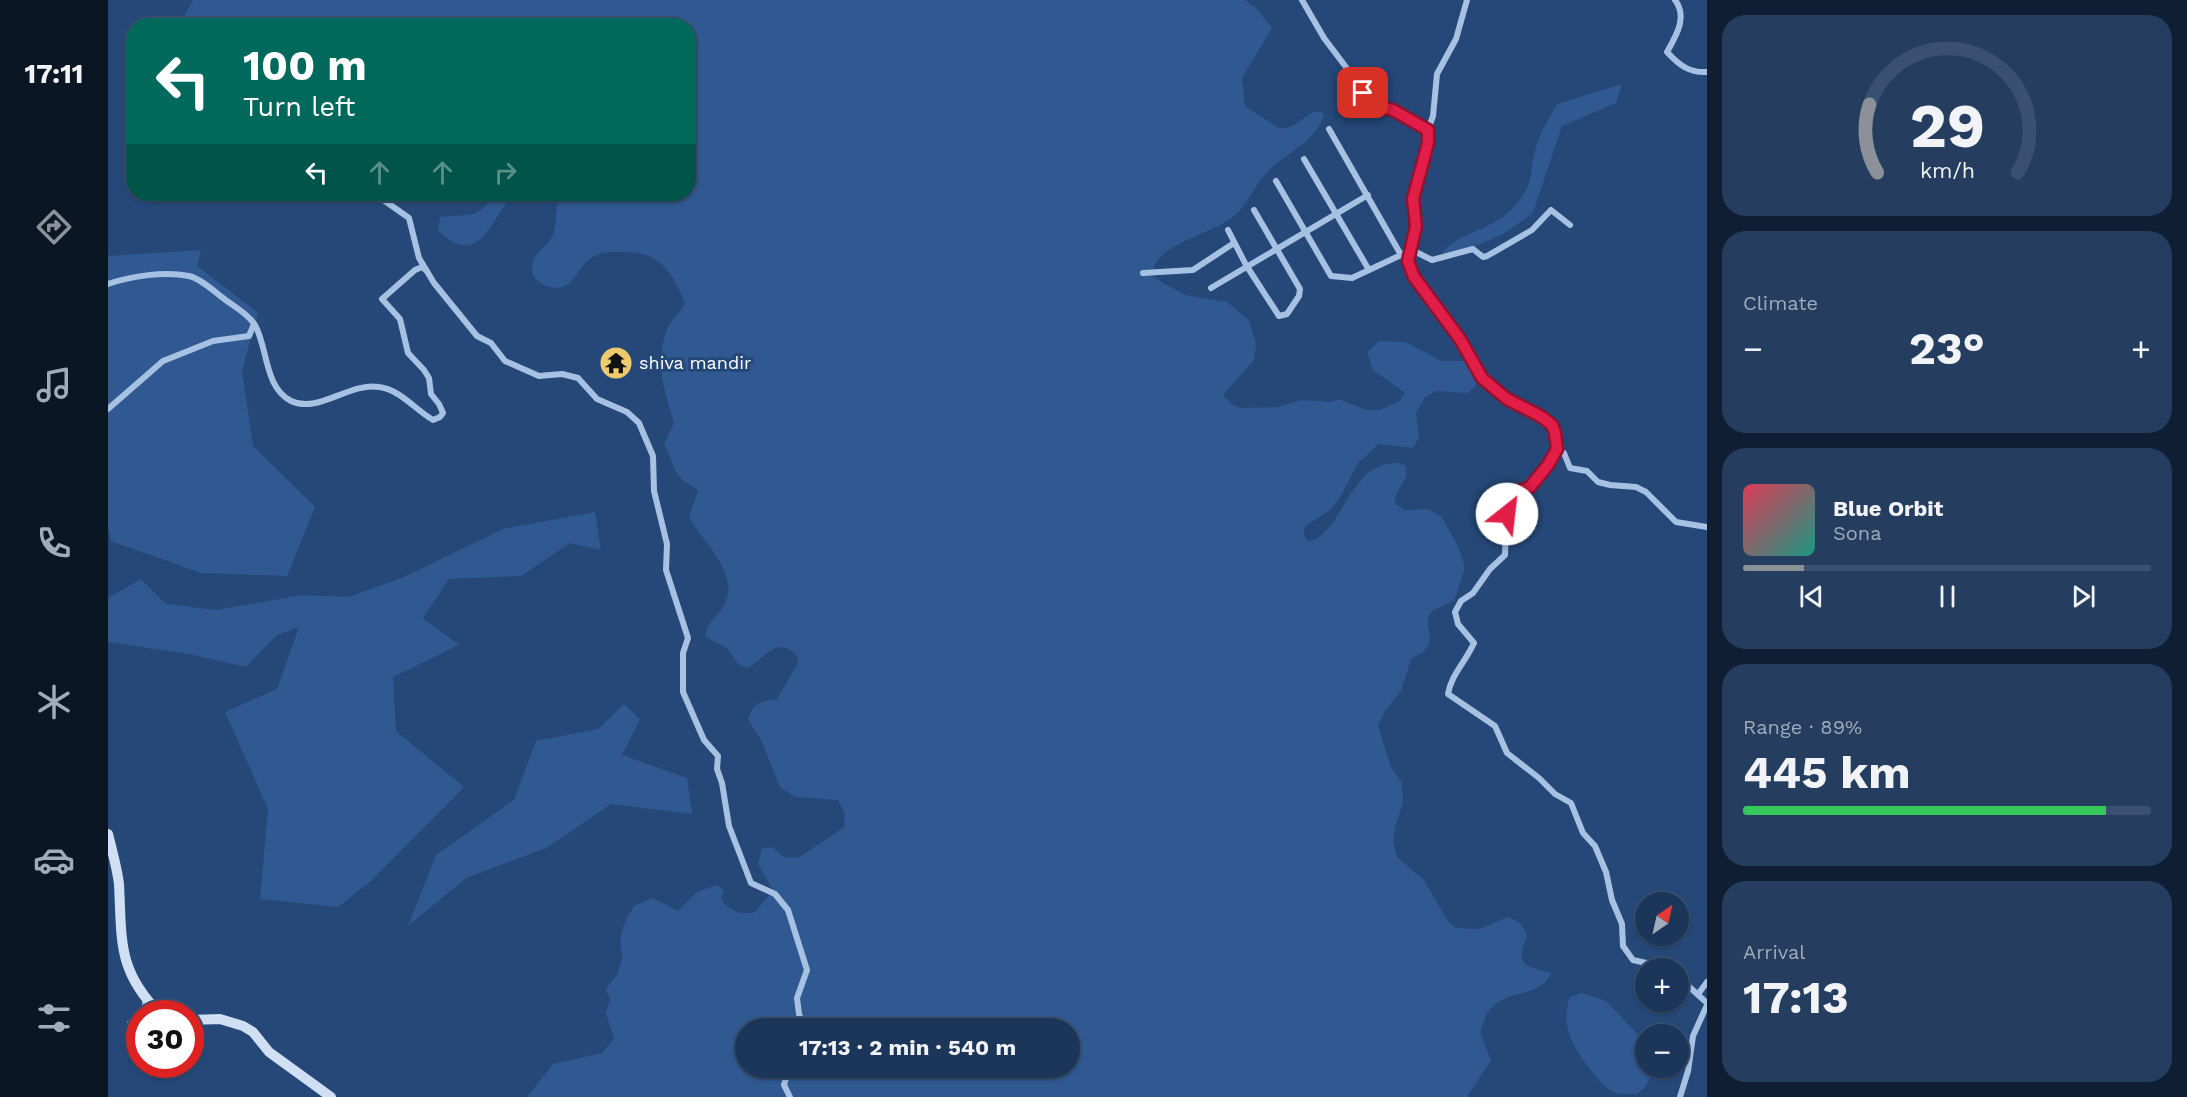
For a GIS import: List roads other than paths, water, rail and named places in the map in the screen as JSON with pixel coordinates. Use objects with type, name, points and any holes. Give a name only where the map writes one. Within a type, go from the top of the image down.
[{"type":"street","points":[[1302,0],[1324,39],[1361,87],[1366,101],[1373,106],[1393,110],[1428,130]]},
{"type":"street","points":[[1467,0],[1456,39],[1437,74],[1428,143],[1414,185],[1416,226],[1408,261],[1414,277],[1460,339],[1482,378],[1501,395],[1533,411],[1552,425],[1557,449],[1540,477],[1530,487],[1511,494],[1508,498],[1504,555],[1473,593],[1461,602],[1455,612],[1458,624],[1474,643],[1468,656],[1450,680],[1448,694],[1495,726],[1507,753],[1539,778],[1555,795],[1571,803],[1583,833],[1595,846],[1606,872],[1612,900],[1622,924],[1623,946],[1635,960]]},
{"type":"street","points":[[1675,0],[1680,8],[1681,22],[1667,52],[1680,66],[1696,72],[1707,72]]},
{"type":"street","points":[[1329,129],[1401,255]]},
{"type":"street","points":[[1304,159],[1370,270]]},
{"type":"street","points":[[1276,181],[1331,276],[1352,278],[1410,249]]},
{"type":"street","points":[[1211,288],[1246,265],[1368,195]]},
{"type":"street","points":[[385,201],[409,218],[419,258],[428,273],[477,336],[491,343],[505,361],[539,376],[562,374],[578,378],[597,399],[627,412],[639,423],[653,456],[654,491],[667,544],[666,570],[688,638],[683,653],[683,692],[704,740],[718,756],[717,769],[722,783],[729,826],[751,883],[775,894],[788,910],[807,970],[797,998],[801,1018]]},
{"type":"street","points":[[1228,230],[1246,265],[1279,316],[1287,314],[1299,296],[1300,289],[1254,210]]},
{"type":"street","points":[[1410,249],[1432,260],[1473,249],[1483,257],[1532,230],[1551,210],[1570,225]]},
{"type":"street","points":[[1143,273],[1193,270],[1234,243]]},
{"type":"street","points":[[108,284],[159,275],[191,276],[236,306],[254,324],[280,393],[291,401],[303,405],[363,387],[379,387],[398,393],[433,420],[443,413],[431,394],[429,378],[408,353],[400,319],[382,299],[415,270],[422,267],[428,273]]},
{"type":"street","points":[[108,409],[163,361],[213,341],[249,336],[254,324]]},
{"type":"street","points":[[1557,449],[1564,453],[1570,468],[1587,471],[1598,482],[1636,487],[1646,492],[1676,522],[1707,527]]},
{"type":"street","points":[[108,834],[118,882],[119,931],[123,951],[131,976],[146,1000]]},
{"type":"street","points":[[1699,993],[1707,982]]},
{"type":"street","points":[[1680,1097],[1688,1071],[1693,1036],[1707,1004],[1699,993],[1689,986]]},
{"type":"street","points":[[204,1020],[220,1019],[243,1026],[253,1032],[269,1052],[331,1097]]},
{"type":"street","points":[[786,1078],[784,1085],[790,1097]]},
{"type":"place","name":"shiva mandir","points":[[616,363]]}]
